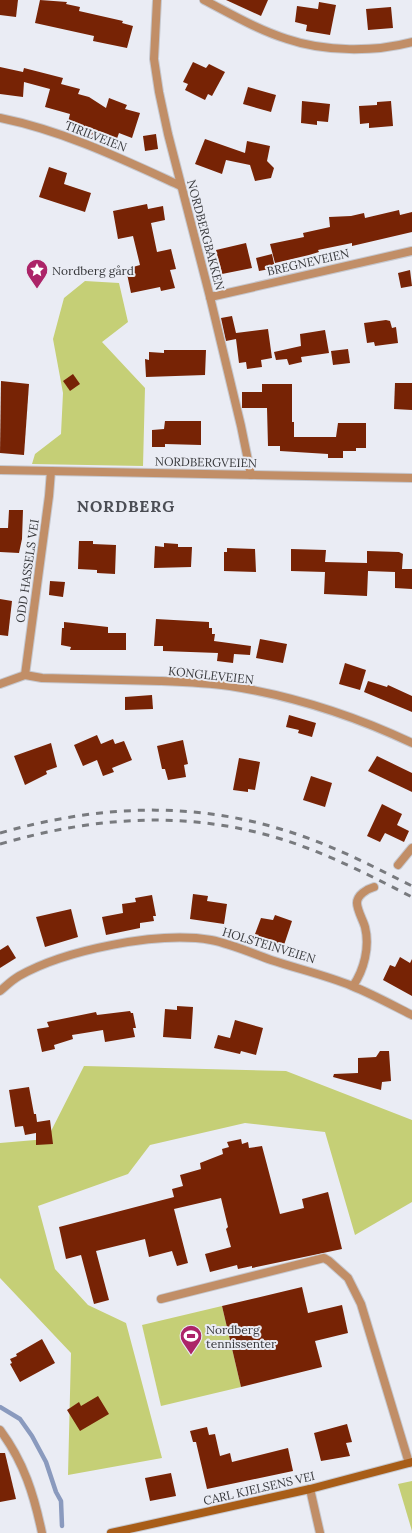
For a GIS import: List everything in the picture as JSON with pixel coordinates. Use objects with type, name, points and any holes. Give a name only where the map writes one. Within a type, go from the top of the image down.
[{"type":"main road","name":"CARL KJELSENS VEI","points":[[111,1533],[310,1489],[410,1462]]},
{"type":"street","name":"NORDBERGBAKKEN","points":[[157,0],[154,26],[154,59],[159,92],[241,426],[251,475]]},
{"type":"street","points":[[204,0],[260,28],[288,40],[309,44],[357,48],[412,42]]},
{"type":"street","name":"TIRILVEIEN","points":[[0,118],[64,136],[113,154],[181,186]]},
{"type":"street","name":"BREGNEVEIEN","points":[[210,297],[412,251]]},
{"type":"street","name":"NORDBERGVEIEN","points":[[0,470],[412,478]]},
{"type":"street","name":"ODD HASSELS VEI","points":[[25,674],[51,472]]},
{"type":"street","points":[[0,684],[25,674]]},
{"type":"street","name":"KONGLEVEIEN","points":[[25,674],[42,678],[191,682],[229,686],[265,693],[346,715],[381,728],[412,743]]},
{"type":"street","points":[[398,865],[412,848]]},
{"type":"street","points":[[353,986],[361,975],[367,942],[366,932],[357,904],[358,898],[368,888],[374,887]]},
{"type":"street","name":"HOLSTEINVEIEN","points":[[0,991],[18,976],[48,963],[93,949],[129,942],[183,938],[210,940],[227,944],[353,986],[412,1015]]},
{"type":"street","points":[[161,1299],[324,1258],[329,1261],[348,1278],[361,1304],[410,1462]]},
{"type":"street","points":[[0,1430],[13,1447],[28,1480],[42,1533]]},
{"type":"street","points":[[310,1489],[320,1533]]},
{"type":"green space","points":[[85,281],[119,283],[128,322],[102,342],[145,388],[143,466],[32,464],[35,454],[61,434],[63,393],[53,339],[64,298]]},
{"type":"green space","points":[[84,1066],[286,1071],[412,1120],[412,1202],[355,1235],[325,1132],[245,1123],[150,1145],[128,1174],[38,1206],[55,1269],[88,1305],[126,1323],[162,1458],[68,1475],[71,1353],[0,1278],[0,1143],[47,1139]]},
{"type":"green space","name":"Nordberg tennissenter","points":[[222,1306],[241,1387],[161,1406],[142,1325]]},
{"type":"green space","points":[[412,1481],[412,1531],[398,1484]]},
{"type":"building","points":[[0,0],[18,0],[16,17],[0,15]]},
{"type":"building","points":[[40,0],[67,2],[66,4],[80,7],[79,11],[123,21],[122,23],[133,26],[127,48],[93,41],[94,36],[35,23]]},
{"type":"building","points":[[226,0],[268,0],[261,16]]},
{"type":"building","points":[[319,2],[336,5],[330,35],[306,31],[307,25],[295,22],[297,6],[318,9]]},
{"type":"building","points":[[391,7],[393,28],[368,30],[366,9]]},
{"type":"building","points":[[193,62],[206,68],[209,64],[225,72],[212,96],[208,94],[205,100],[185,90],[188,84],[183,82]]},
{"type":"building","points":[[0,67],[23,72],[24,68],[63,78],[61,84],[80,89],[78,94],[89,97],[106,108],[109,98],[127,105],[125,109],[140,113],[132,138],[119,133],[115,144],[90,136],[92,129],[68,122],[70,114],[45,107],[50,89],[24,82],[23,97],[0,94]]},
{"type":"building","points":[[248,87],[276,95],[271,112],[243,104]]},
{"type":"building","points":[[302,101],[330,104],[328,122],[317,121],[317,125],[301,123]]},
{"type":"building","points":[[391,101],[393,126],[369,128],[369,123],[360,124],[359,106],[377,105],[377,102]]},
{"type":"building","points":[[156,134],[158,149],[145,151],[143,136]]},
{"type":"building","points":[[205,139],[245,153],[247,141],[270,146],[267,161],[274,168],[271,178],[255,181],[250,165],[226,160],[222,174],[195,164]]},
{"type":"building","points":[[49,167],[67,173],[64,184],[91,193],[85,212],[39,197]]},
{"type":"building","points":[[147,204],[148,209],[163,206],[165,220],[151,223],[157,252],[171,249],[176,269],[170,270],[175,288],[161,291],[160,287],[131,293],[126,269],[140,265],[133,236],[118,239],[113,211]]},
{"type":"building","points":[[399,210],[400,215],[412,212],[412,232],[352,246],[352,243],[318,250],[319,252],[275,263],[270,244],[304,237],[303,233],[330,227],[329,217],[351,216],[364,213],[365,218]]},
{"type":"building","points":[[246,243],[252,268],[222,274],[216,250]]},
{"type":"building","points":[[272,254],[275,268],[259,271],[256,258]]},
{"type":"building","points":[[410,270],[412,286],[401,288],[398,273]]},
{"type":"building","points":[[232,316],[236,333],[268,329],[272,358],[261,360],[262,367],[247,369],[246,362],[239,363],[236,339],[226,341],[221,318]]},
{"type":"building","points":[[386,320],[390,321],[392,328],[396,327],[398,343],[375,346],[374,342],[367,343],[364,323]]},
{"type":"building","points":[[325,330],[329,353],[301,357],[302,362],[289,365],[287,359],[276,360],[274,352],[301,346],[300,334]]},
{"type":"building","points":[[348,349],[350,363],[333,365],[331,351]]},
{"type":"building","points":[[164,350],[206,350],[205,375],[146,377],[145,359],[149,360],[149,352],[164,353]]},
{"type":"building","points":[[73,374],[80,384],[70,391],[63,381]]},
{"type":"building","points":[[1,381],[29,384],[24,455],[0,453]]},
{"type":"building","points":[[395,383],[412,383],[412,410],[394,409]]},
{"type":"building","points":[[262,384],[292,384],[292,422],[294,422],[294,437],[336,437],[338,423],[366,423],[366,448],[356,448],[356,451],[343,451],[343,458],[328,458],[328,454],[280,451],[280,446],[268,446],[267,408],[242,408],[242,392],[262,392]]},
{"type":"building","points":[[165,421],[201,421],[201,445],[165,444],[165,447],[152,447],[152,430],[164,429]]},
{"type":"building","points":[[9,510],[23,510],[22,539],[19,553],[0,552],[0,528],[8,528]]},
{"type":"building","points":[[79,541],[93,541],[93,544],[116,545],[115,574],[97,573],[97,570],[78,569]]},
{"type":"building","points":[[164,543],[178,544],[178,547],[192,547],[191,567],[154,568],[155,546],[164,547]]},
{"type":"building","points":[[227,548],[255,549],[256,572],[224,571],[224,552],[227,552]]},
{"type":"building","points":[[291,549],[326,550],[325,562],[367,563],[367,551],[399,552],[403,554],[402,569],[412,569],[412,589],[395,588],[395,572],[368,571],[367,596],[324,594],[325,572],[291,571]]},
{"type":"building","points":[[50,581],[65,582],[63,597],[49,595]]},
{"type":"building","points":[[0,599],[12,601],[8,636],[0,635]]},
{"type":"building","points":[[156,619],[209,622],[209,628],[212,628],[212,634],[215,634],[214,641],[251,646],[250,655],[234,654],[233,663],[217,661],[218,653],[163,651],[163,646],[154,646]]},
{"type":"building","points":[[64,622],[108,627],[108,633],[126,633],[126,650],[70,650],[71,647],[61,645],[62,628],[64,628]]},
{"type":"building","points":[[260,639],[287,644],[283,663],[256,658]]},
{"type":"building","points":[[345,663],[366,670],[360,690],[339,684]]},
{"type":"building","points":[[368,681],[387,687],[388,685],[412,696],[412,712],[364,692]]},
{"type":"building","points":[[152,695],[153,709],[125,710],[125,697]]},
{"type":"building","points":[[289,715],[316,723],[312,737],[298,733],[299,730],[286,727]]},
{"type":"building","points":[[97,735],[101,744],[113,739],[115,744],[124,741],[132,760],[112,768],[114,772],[103,776],[97,760],[83,766],[74,745]]},
{"type":"building","points":[[183,740],[188,764],[184,765],[186,777],[168,780],[165,769],[162,769],[157,746]]},
{"type":"building","points":[[51,743],[57,767],[46,771],[47,774],[25,785],[14,756]]},
{"type":"building","points":[[377,756],[412,773],[412,792],[368,771]]},
{"type":"building","points":[[239,758],[260,762],[255,790],[248,789],[248,792],[233,790]]},
{"type":"building","points":[[311,776],[332,783],[325,807],[303,800]]},
{"type":"building","points":[[382,804],[402,814],[397,825],[409,831],[404,842],[385,833],[380,842],[367,836]]},
{"type":"building","points":[[193,894],[208,896],[207,901],[227,904],[224,924],[190,919]]},
{"type":"building","points":[[152,895],[156,916],[153,916],[154,921],[140,923],[140,928],[106,935],[102,917],[123,913],[122,904],[136,902],[135,898]]},
{"type":"building","points":[[71,909],[78,937],[45,947],[36,917]]},
{"type":"building","points":[[275,915],[292,921],[284,945],[255,934],[261,918],[273,920]]},
{"type":"building","points":[[8,945],[16,958],[0,968],[0,950]]},
{"type":"building","points":[[400,957],[410,963],[412,959],[412,996],[383,980],[390,965],[395,967]]},
{"type":"building","points":[[177,1006],[193,1007],[191,1039],[163,1037],[165,1009],[177,1010]]},
{"type":"building","points":[[130,1011],[133,1013],[136,1028],[133,1028],[135,1037],[105,1042],[103,1030],[72,1035],[73,1039],[54,1045],[55,1049],[42,1052],[37,1029],[49,1027],[47,1022],[96,1012],[97,1015]]},
{"type":"building","points":[[235,1020],[263,1028],[256,1055],[241,1051],[240,1054],[214,1048],[218,1035],[230,1038]]},
{"type":"building","points":[[380,1051],[389,1051],[391,1081],[382,1082],[381,1090],[333,1077],[334,1074],[358,1073],[358,1058],[376,1057]]},
{"type":"building","points":[[29,1087],[37,1122],[50,1120],[53,1144],[36,1145],[36,1133],[25,1135],[23,1126],[15,1127],[9,1090]]},
{"type":"building","points":[[241,1139],[242,1144],[248,1142],[249,1148],[262,1146],[280,1214],[304,1208],[302,1199],[328,1192],[342,1249],[252,1268],[252,1266],[238,1269],[237,1265],[210,1272],[205,1254],[231,1247],[226,1229],[228,1227],[221,1198],[174,1209],[188,1263],[177,1266],[172,1251],[149,1257],[145,1239],[96,1251],[109,1300],[94,1304],[81,1255],[66,1259],[59,1227],[174,1197],[172,1189],[183,1186],[180,1175],[201,1169],[200,1163],[223,1154],[222,1149],[229,1147],[227,1142]]},
{"type":"building","points":[[302,1287],[308,1313],[342,1305],[348,1333],[315,1341],[322,1367],[241,1387],[222,1306]]},
{"type":"building","points":[[42,1339],[55,1363],[20,1382],[10,1364],[12,1363],[10,1359]]},
{"type":"building","points":[[98,1396],[109,1414],[80,1431],[67,1410],[79,1402],[81,1406]]},
{"type":"building","points":[[347,1424],[352,1442],[346,1443],[350,1456],[321,1461],[314,1433]]},
{"type":"building","points":[[207,1427],[209,1435],[215,1434],[220,1456],[230,1453],[232,1462],[288,1448],[293,1471],[207,1489],[196,1442],[193,1442],[190,1431]]},
{"type":"building","points":[[0,1453],[5,1453],[16,1499],[0,1502]]},
{"type":"building","points":[[171,1473],[176,1496],[150,1501],[145,1478]]},
{"type":"waterway","points":[[0,1407],[20,1419],[32,1436],[46,1462],[56,1492],[61,1501],[62,1526]]},
{"type":"railway","points":[[0,833],[38,823],[76,816],[114,812],[151,810],[226,816],[264,824],[316,841],[358,859],[412,886]]},
{"type":"railway","points":[[0,844],[38,834],[112,822],[150,820],[187,821],[261,833],[314,850],[412,897]]},
{"type":"place","name":"Nordberg gård","points":[[37,290]]},
{"type":"place","name":"Nordberg tennissenter","points":[[191,1356]]},
{"type":"district","name":"NORDBERG","points":[[126,506]]}]
